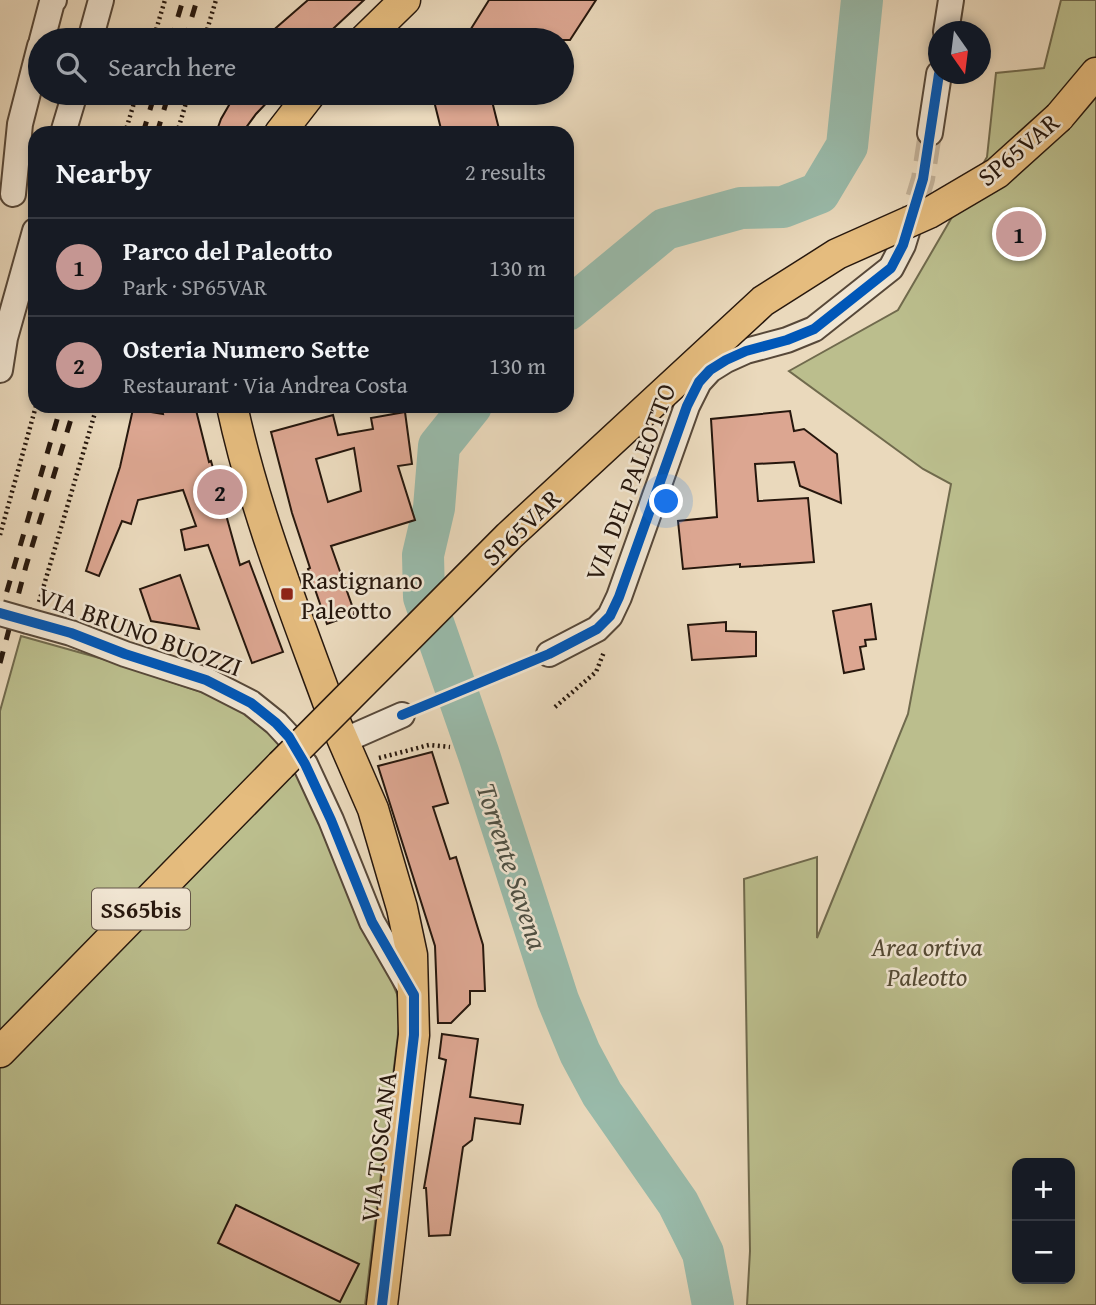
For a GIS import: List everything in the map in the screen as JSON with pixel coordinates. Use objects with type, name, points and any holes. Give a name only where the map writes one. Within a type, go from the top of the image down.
[{"type":"main road","points":[[376,28],[405,0]]},
{"type":"main road","name":"SP65VAR","points":[[0,1052],[509,536],[763,301],[837,254],[929,214],[997,173],[1059,117],[1096,73]]},
{"type":"main road","points":[[285,126],[302,105]]},
{"type":"main road","name":"VIA TOSCANA","points":[[234,413],[251,484],[287,594],[336,723],[373,809],[402,908],[412,955],[414,1035],[382,1305]]},
{"type":"street","points":[[45,28],[54,0]]},
{"type":"street","points":[[93,28],[101,0]]},
{"type":"street","points":[[948,21],[951,0]]},
{"type":"street","points":[[930,133],[938,84]]},
{"type":"street","points":[[13,194],[20,124],[28,93]]},
{"type":"street","points":[[65,126],[71,105]]},
{"type":"street","name":"VIA DEL PALEOTTO","points":[[549,654],[597,629],[610,616],[687,406],[699,382],[710,370],[726,360],[814,328],[891,268],[907,232]]},
{"type":"street","points":[[0,370],[5,338],[28,256]]},
{"type":"street","name":"VIA BRUNO BUOZZI","points":[[0,613],[206,680],[251,703],[276,723],[331,820],[372,922],[414,995]]},
{"type":"street","points":[[336,723],[402,715]]},
{"type":"path","points":[[157,28],[166,0]]},
{"type":"path","points":[[208,28],[216,0]]},
{"type":"path","points":[[127,126],[133,105]]},
{"type":"path","points":[[179,126],[185,105]]},
{"type":"path","points":[[0,536],[34,413]]},
{"type":"path","points":[[30,622],[95,413]]},
{"type":"path","points":[[371,760],[429,746],[450,747]]},
{"type":"green space","name":"Area ortiva Paleotto","points":[[1061,0],[1096,0],[1096,1305],[747,1305],[750,1251],[744,879],[817,857],[817,938],[908,714],[951,484],[923,469],[789,371],[898,310],[987,157],[996,73],[1044,68]]},
{"type":"green space","points":[[21,636],[103,659],[243,706],[290,744],[397,994],[401,1010],[365,1305],[0,1305],[0,711]]},
{"type":"building","points":[[308,0],[364,0],[334,28],[276,28]]},
{"type":"building","points":[[489,0],[596,0],[574,34],[574,28],[472,28]]},
{"type":"building","points":[[229,105],[265,105],[247,126],[218,126]]},
{"type":"building","points":[[435,105],[493,105],[498,126],[440,126]]},
{"type":"building","points":[[790,411],[794,431],[804,429],[837,454],[841,503],[800,486],[794,462],[755,464],[758,501],[808,498],[814,562],[683,569],[678,521],[717,517],[711,419]]},
{"type":"building","points":[[132,413],[197,413],[240,565],[249,561],[283,652],[252,663],[208,545],[185,550],[181,530],[196,526],[183,490],[138,500],[131,524],[122,521],[99,576],[86,571],[120,467]]},
{"type":"building","points":[[405,413],[412,464],[398,466],[415,520],[331,546],[355,614],[327,624],[308,569],[310,568],[292,513],[271,432],[333,415],[338,435],[373,429],[371,418]],"holes":[[[354,448],[361,491],[328,502],[316,459]]]},
{"type":"building","points":[[180,575],[199,629],[151,621],[140,589]]},
{"type":"building","points":[[871,604],[876,639],[865,640],[866,646],[860,647],[864,669],[844,673],[833,611]]},
{"type":"building","points":[[726,622],[726,631],[756,632],[756,656],[692,660],[688,625]]},
{"type":"building","points":[[432,752],[448,803],[433,807],[450,859],[456,857],[483,945],[485,991],[470,991],[470,1004],[451,1023],[438,1023],[435,946],[378,766]]},
{"type":"building","points":[[442,1034],[478,1039],[470,1097],[523,1105],[520,1124],[475,1118],[472,1140],[463,1147],[450,1235],[429,1236],[424,1188],[446,1060],[439,1058]]},
{"type":"building","points":[[236,1205],[359,1264],[340,1302],[218,1243]]},
{"type":"waterway","name":"Torrente Savena","points":[[574,304],[665,229],[741,208],[783,207],[819,193],[847,146],[862,0]]},
{"type":"waterway","name":"Torrente Savena","points":[[465,413],[439,446],[434,508],[423,555],[424,597],[479,755],[558,1000],[580,1053],[602,1094],[678,1203],[703,1253],[713,1305]]},
{"type":"tunnel","points":[[907,232],[923,179],[930,133]]},
{"type":"railway","points":[[175,28],[183,0]]},
{"type":"railway","points":[[189,28],[197,0]]},
{"type":"railway","points":[[145,126],[151,105]]},
{"type":"railway","points":[[159,126],[165,105]]},
{"type":"railway","points":[[0,615],[59,413]]},
{"type":"railway","points":[[0,663],[26,566],[73,413]]},
{"type":"cycle path","points":[[402,715],[549,654],[597,629],[610,616],[687,406],[699,382],[710,370],[726,360],[814,329],[891,268],[903,245],[923,179],[937,84]]},
{"type":"cycle path","points":[[0,613],[71,633],[206,680],[251,703],[276,723],[289,737],[305,764],[372,922],[414,995],[414,1035],[382,1305]]},
{"type":"place","name":"Parco del Paleotto","points":[[1019,234]]},
{"type":"place","name":"Osteria Numero Sette","points":[[220,492]]},
{"type":"place","name":"Rastignano Paleotto","points":[[287,594]]}]
